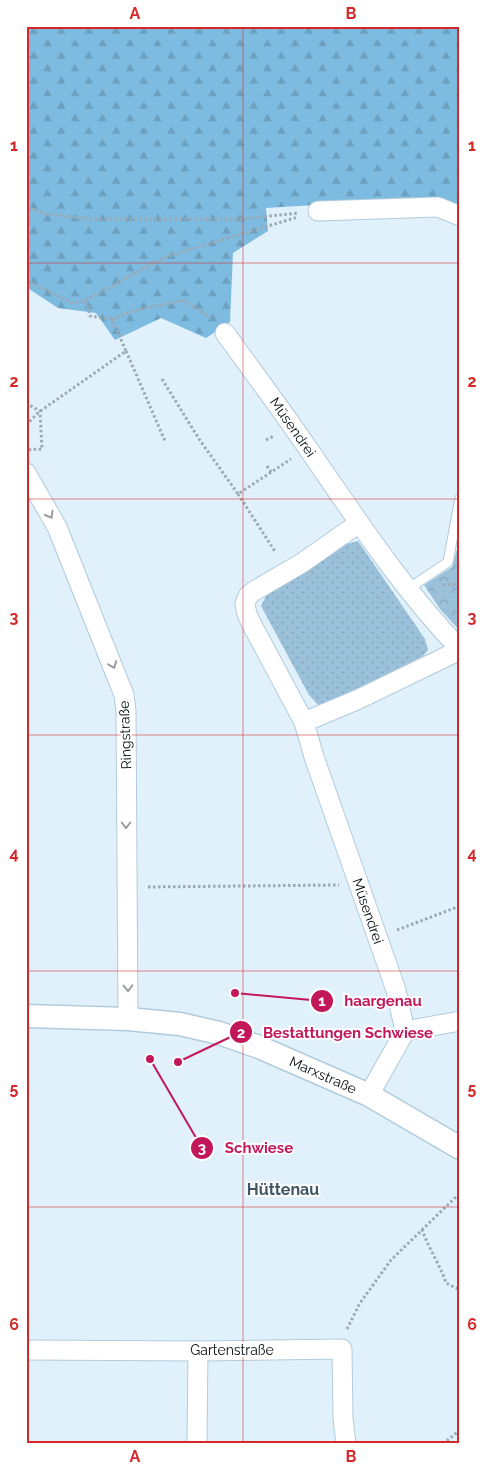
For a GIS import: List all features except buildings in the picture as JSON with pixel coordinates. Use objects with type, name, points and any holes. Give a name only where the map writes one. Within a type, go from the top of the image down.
[{"type":"street","points":[[318,211],[438,207],[460,216]]},
{"type":"street","name":"Müsendrei","points":[[224,333],[280,408],[359,523],[408,589],[432,621],[460,650],[359,699],[304,722]]},
{"type":"street","name":"Ringstraße","points":[[26,473],[57,527],[124,695],[126,710],[128,1019]]},
{"type":"street","name":"Müsendrei","points":[[359,523],[302,563],[254,591],[248,596],[245,604],[251,624],[304,722],[314,757],[396,990],[405,1031]]},
{"type":"street","name":"Marxstraße","points":[[26,1016],[128,1019],[180,1024],[219,1033],[259,1047],[369,1095],[459,1147]]},
{"type":"street","points":[[369,1095],[405,1031],[460,1021]]},
{"type":"street","points":[[342,1349],[343,1419],[346,1444]]},
{"type":"street","name":"Gartenstraße","points":[[26,1350],[198,1351],[342,1349]]},
{"type":"street","points":[[197,1444],[198,1351]]},
{"type":"lane","points":[[408,589],[448,562],[460,498]]},
{"type":"path","points":[[26,207],[46,214],[90,219],[241,220],[318,211]]},
{"type":"path","points":[[26,280],[72,304],[86,300],[165,257],[318,211]]},
{"type":"path","points":[[86,300],[90,316],[112,320],[133,311],[184,300],[207,314]]},
{"type":"path","points":[[112,320],[165,441]]},
{"type":"path","points":[[26,425],[40,411],[126,351]]},
{"type":"path","points":[[162,379],[199,439],[238,494],[276,553]]},
{"type":"path","points":[[26,403],[40,411]]},
{"type":"path","points":[[26,450],[42,449],[40,411]]},
{"type":"path","points":[[238,494],[272,472],[267,466]]},
{"type":"path","points":[[151,887],[360,885]]},
{"type":"path","points":[[378,938],[460,906]]},
{"type":"path","points":[[342,1349],[348,1328],[360,1303],[391,1260],[460,1193]]},
{"type":"path","points":[[454,1198],[460,1199]]},
{"type":"path","points":[[422,1228],[427,1242],[441,1267],[446,1283],[460,1290]]},
{"type":"path","points":[[443,1444],[460,1430]]},
{"type":"green space","points":[[26,26],[460,26],[460,209],[426,198],[266,208],[268,231],[233,253],[230,322],[206,338],[161,318],[115,340],[96,313],[58,308],[26,287]]},
{"type":"green space","points":[[460,539],[460,631],[440,609],[424,585],[452,567]]},
{"type":"green space","points":[[358,541],[425,639],[428,650],[423,656],[320,707],[309,695],[261,606],[269,590],[336,547]]},
{"type":"place","name":"haargenau","points":[[235,993]]},
{"type":"place","name":"Schwiese","points":[[150,1059]]},
{"type":"place","name":"Bestattungen Schwiese","points":[[178,1062]]},
{"type":"district","name":"Hüttenau","points":[[283,1189]]}]
